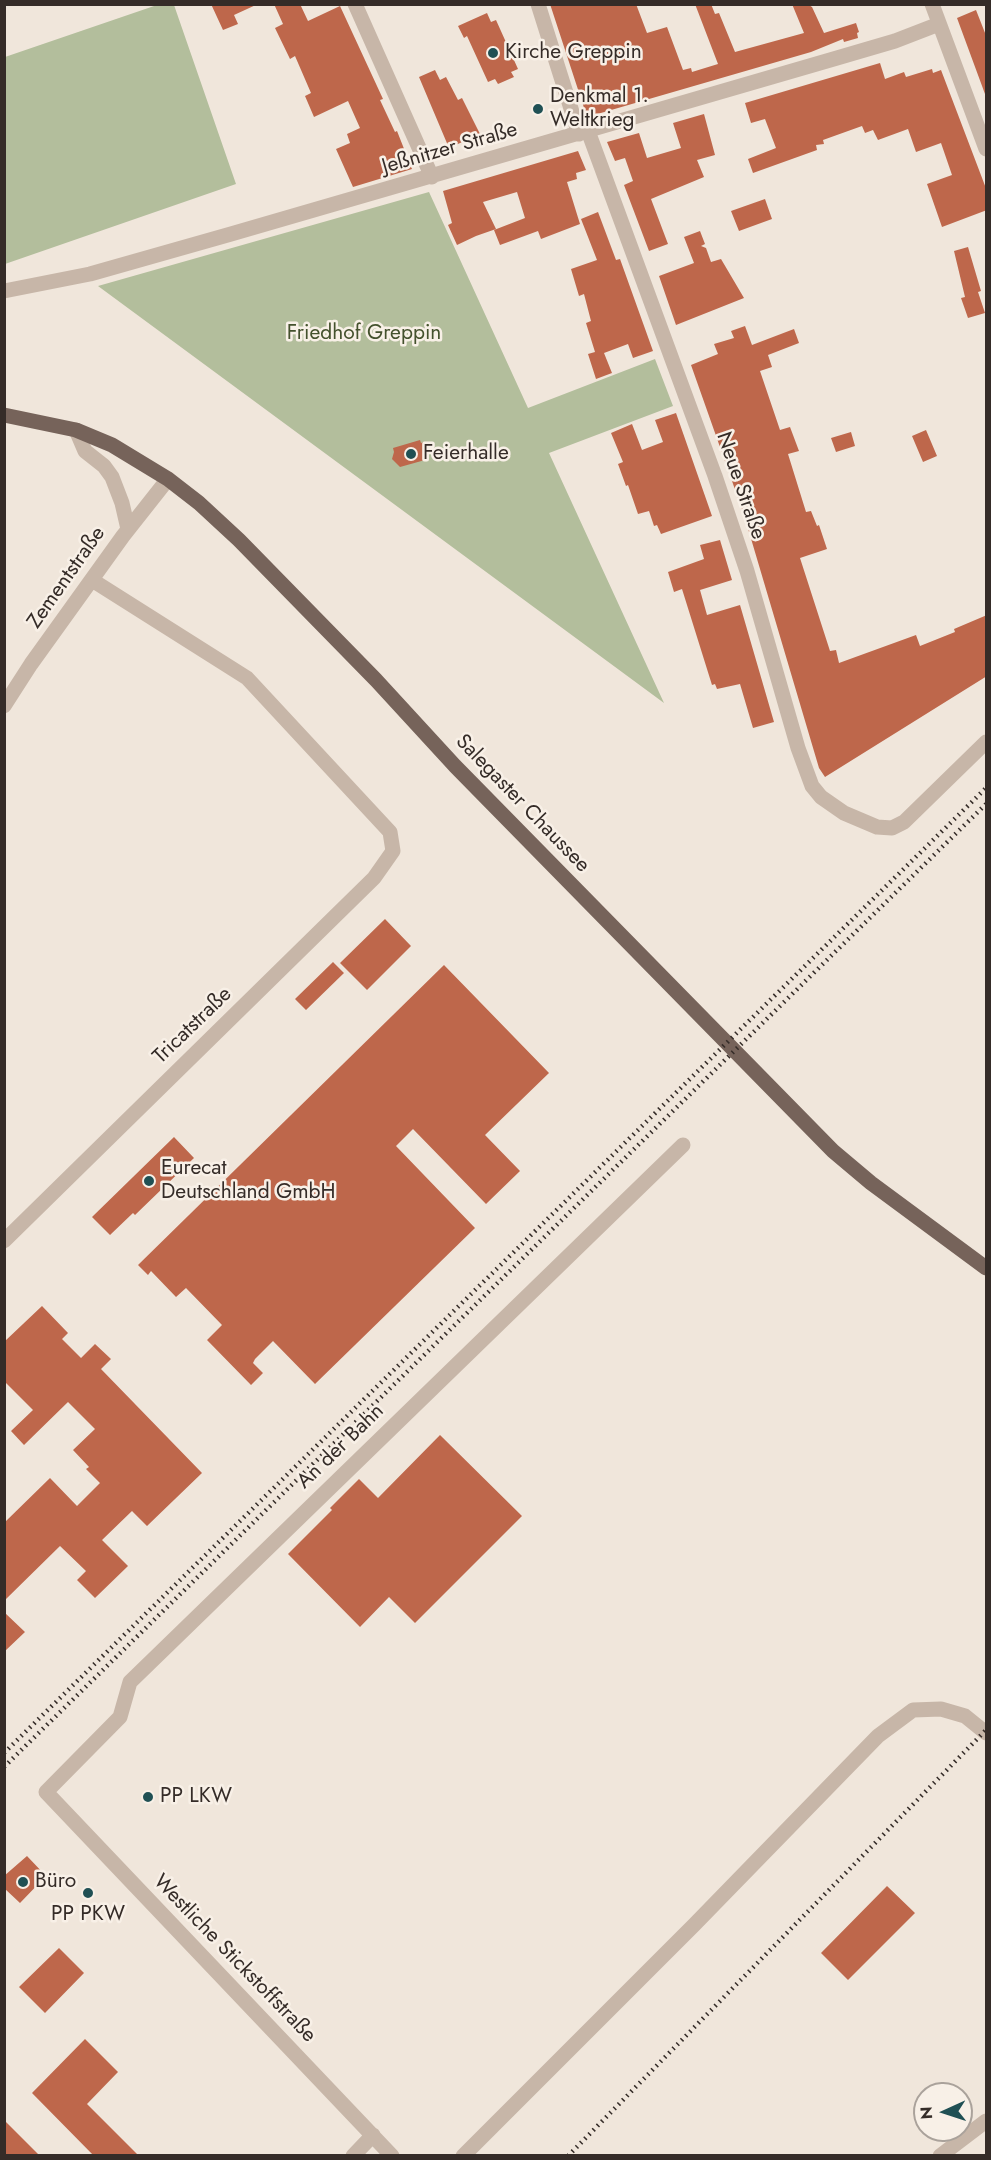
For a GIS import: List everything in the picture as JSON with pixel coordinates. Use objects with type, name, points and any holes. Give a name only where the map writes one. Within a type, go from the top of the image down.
[{"type":"main road","name":"Salegaster Chaussee","points":[[4,415],[76,430],[111,445],[168,479],[199,503],[239,540],[376,680],[455,766],[833,1151],[871,1183],[987,1268]]},
{"type":"street","points":[[355,4],[432,177]]},
{"type":"street","name":"Neue Straße","points":[[537,4],[583,133],[680,376],[747,571],[806,774],[816,792],[835,808],[877,827],[892,828],[904,822],[987,742]]},
{"type":"street","points":[[932,4],[987,149]]},
{"type":"street","name":"Jeßnitzer Straße","points":[[4,291],[90,274],[432,177],[895,41],[939,24]]},
{"type":"street","points":[[76,430],[86,451],[104,466],[112,477],[122,503],[128,529]]},
{"type":"street","name":"Zementstraße","points":[[4,706],[31,664],[128,529],[168,479]]},
{"type":"street","name":"Tricatstraße","points":[[4,1241],[374,878],[393,851],[390,832],[246,678],[92,580]]},
{"type":"street","name":"An der Bahn","points":[[46,1792],[120,1717],[130,1682],[683,1145]]},
{"type":"street","points":[[463,2156],[694,1925],[878,1736],[913,1710],[941,1709],[965,1716],[987,1733]]},
{"type":"street","name":"Westliche Stickstoffstraße","points":[[46,1792],[392,2156]]},
{"type":"street","points":[[940,2156],[987,2121]]},
{"type":"street","points":[[353,2156],[373,2136]]},
{"type":"green space","points":[[157,5],[174,5],[236,184],[5,264],[5,57]]},
{"type":"green space","name":"Friedhof Greppin","points":[[429,192],[528,408],[655,359],[673,406],[549,453],[664,703],[98,286]]},
{"type":"building","points":[[211,4],[258,4],[234,15],[238,24],[223,30]]},
{"type":"building","points":[[274,4],[300,4],[308,21],[340,6],[412,169],[353,187],[336,149],[350,143],[347,134],[360,128],[348,101],[314,117],[305,96],[311,93],[295,56],[290,59],[275,28],[283,24]]},
{"type":"building","points":[[550,4],[636,4],[647,33],[667,27],[683,70],[691,68],[692,72],[718,64],[695,4],[711,4],[715,14],[719,13],[735,52],[804,33],[792,4],[807,4],[812,7],[824,33],[856,23],[859,32],[857,33],[858,38],[844,42],[843,39],[811,52],[587,117]]},
{"type":"building","points":[[976,10],[987,38],[985,94],[957,18]]},
{"type":"building","name":"Kirche Greppin","points":[[487,13],[491,22],[496,20],[518,69],[511,72],[514,77],[498,84],[495,79],[488,82],[467,36],[464,38],[458,26]]},
{"type":"building","points":[[880,63],[885,79],[904,72],[906,77],[932,69],[933,73],[941,70],[987,191],[987,210],[942,227],[927,184],[952,175],[941,143],[916,152],[908,129],[878,140],[873,130],[865,133],[862,126],[823,140],[824,144],[816,145],[817,150],[753,173],[748,159],[776,148],[765,119],[751,123],[745,103]]},
{"type":"building","points":[[435,70],[440,80],[446,77],[458,100],[462,98],[480,134],[449,148],[419,77]]},
{"type":"building","points":[[704,114],[715,155],[697,160],[704,177],[651,199],[668,244],[649,251],[624,185],[633,181],[625,158],[615,161],[607,142],[639,133],[647,158],[681,148],[673,123]]},
{"type":"building","points":[[578,151],[586,170],[576,173],[577,179],[567,182],[580,224],[541,239],[538,231],[500,245],[494,230],[525,218],[517,192],[483,202],[496,229],[457,245],[448,225],[452,223],[443,191]]},
{"type":"building","points":[[765,199],[772,219],[739,231],[731,211]]},
{"type":"building","points":[[598,212],[616,260],[620,259],[653,351],[633,358],[628,344],[604,353],[612,373],[596,379],[588,354],[595,352],[586,323],[591,321],[584,294],[579,296],[571,269],[597,260],[581,219]]},
{"type":"building","points":[[700,231],[705,244],[701,246],[706,248],[711,262],[721,259],[744,298],[676,325],[659,276],[694,263],[684,237]]},
{"type":"building","points":[[968,247],[985,313],[968,318],[961,298],[965,297],[954,251]]},
{"type":"building","points":[[745,326],[752,345],[794,329],[799,343],[768,355],[772,367],[760,371],[780,430],[790,427],[799,451],[788,454],[806,512],[811,511],[817,526],[819,525],[827,549],[800,558],[830,651],[836,650],[839,663],[916,635],[920,646],[955,632],[954,629],[987,615],[987,676],[825,777],[819,768],[744,515],[691,365],[718,354],[714,344],[734,338],[731,331]]},
{"type":"building","points":[[676,413],[712,516],[661,534],[657,525],[654,526],[649,511],[638,514],[618,464],[623,462],[611,433],[632,424],[642,450],[663,442],[655,420]]},
{"type":"building","points":[[926,430],[937,456],[923,462],[912,436]]},
{"type":"building","points":[[851,432],[855,446],[836,452],[831,438]]},
{"type":"building","name":"Feierhalle","points":[[420,440],[421,443],[424,442],[429,456],[425,460],[400,467],[392,459],[393,448]]},
{"type":"building","points":[[720,540],[732,580],[700,590],[707,615],[740,605],[774,722],[753,728],[740,684],[717,689],[715,684],[712,685],[682,589],[674,592],[668,572],[704,559],[700,545]]},
{"type":"building","points":[[385,919],[411,946],[367,990],[340,963]]},
{"type":"building","points":[[333,962],[344,973],[306,1010],[295,999]]},
{"type":"building","points":[[444,965],[549,1073],[485,1135],[520,1171],[486,1204],[413,1129],[396,1146],[475,1228],[315,1384],[273,1341],[253,1363],[263,1373],[251,1385],[207,1340],[222,1325],[186,1288],[176,1297],[151,1271],[148,1275],[138,1265]]},
{"type":"building","name":"Eurecat Deutschland GmbH","points":[[174,1137],[194,1158],[135,1215],[133,1213],[110,1235],[92,1217]]},
{"type":"building","points":[[42,1306],[68,1333],[62,1339],[81,1358],[95,1344],[111,1359],[101,1369],[202,1473],[147,1526],[132,1511],[102,1540],[128,1566],[95,1598],[77,1580],[86,1571],[60,1546],[4,1601],[4,1523],[50,1478],[77,1506],[100,1483],[86,1469],[89,1467],[73,1450],[95,1429],[68,1402],[24,1445],[11,1431],[33,1410],[4,1381],[4,1342]]},
{"type":"building","points":[[440,1435],[522,1516],[415,1623],[389,1597],[360,1627],[288,1554],[359,1479],[378,1498]]},
{"type":"building","points":[[4,1612],[25,1632],[4,1652]]},
{"type":"building","name":"Büro","points":[[27,1856],[46,1876],[20,1903],[4,1888],[4,1876]]},
{"type":"building","points":[[887,1886],[915,1913],[848,1980],[821,1953]]},
{"type":"building","points":[[59,1948],[84,1973],[45,2013],[19,1987]]},
{"type":"building","points":[[85,2039],[118,2072],[87,2104],[139,2156],[94,2156],[32,2093]]},
{"type":"building","points":[[4,2120],[40,2156],[4,2156]]},
{"type":"railway","points":[[4,1753],[986,788]]},
{"type":"railway","points":[[4,1767],[986,804]]},
{"type":"railway","points":[[568,2156],[986,1730]]},
{"type":"place","name":"Kirche Greppin","points":[[493,53]]},
{"type":"place","name":"Denkmal 1. Weltkrieg","points":[[538,109]]},
{"type":"place","name":"Feierhalle","points":[[411,454]]},
{"type":"place","name":"Eurecat Deutschland GmbH","points":[[149,1181]]},
{"type":"place","name":"PP LKW","points":[[148,1797]]},
{"type":"place","name":"Büro","points":[[23,1882]]},
{"type":"place","name":"PP PKW","points":[[88,1893]]}]
